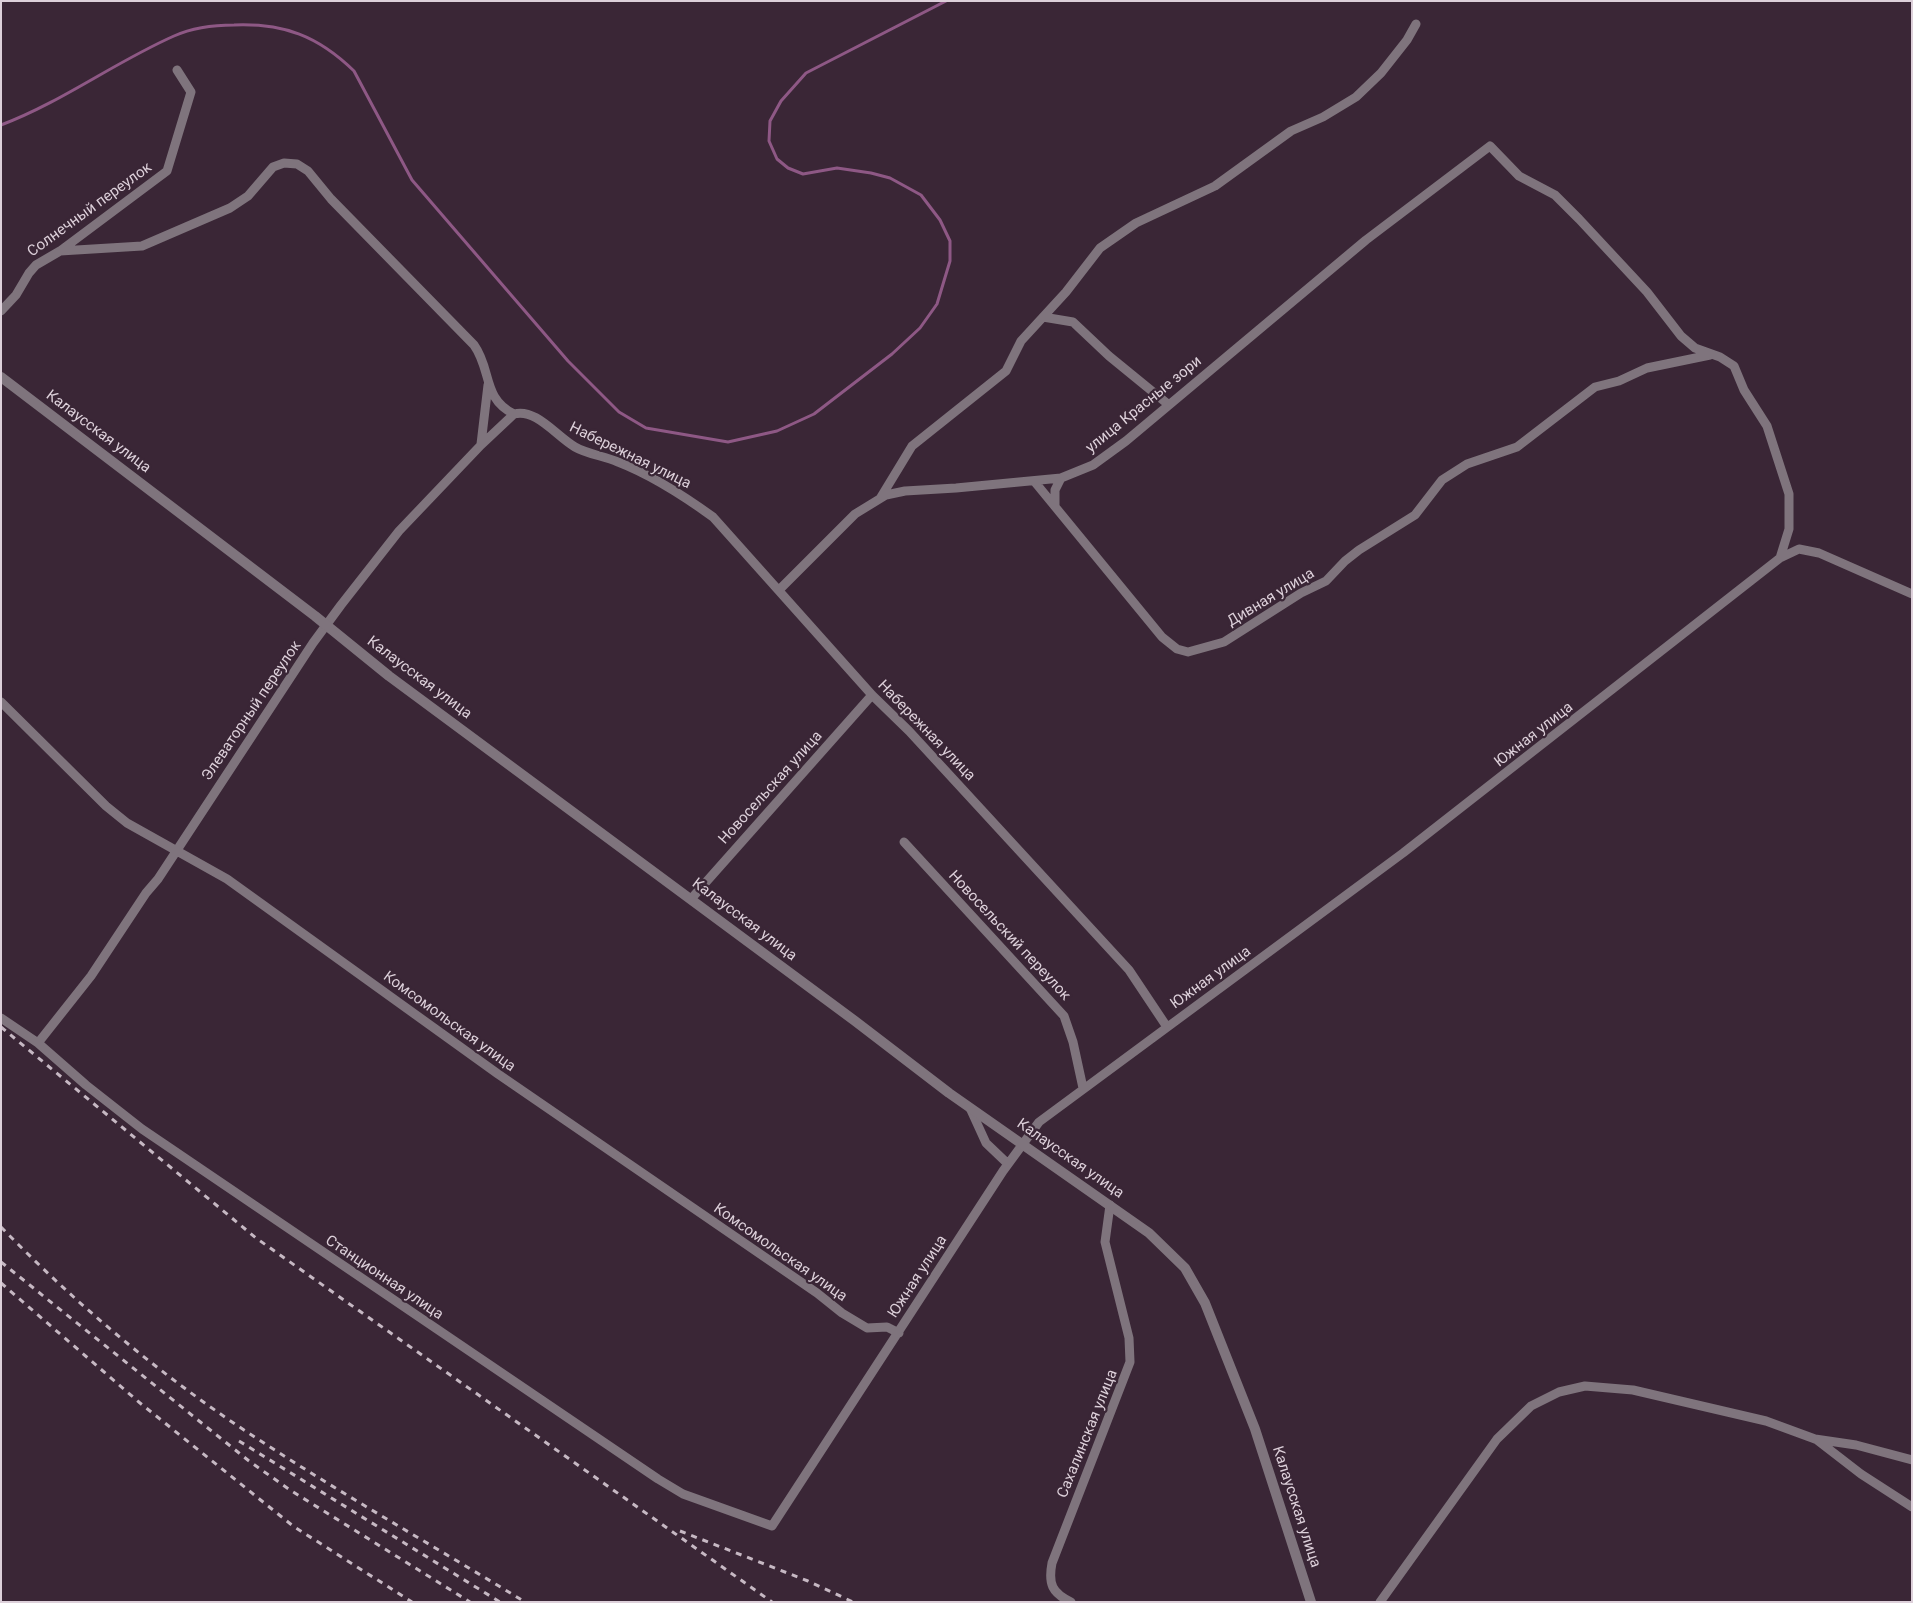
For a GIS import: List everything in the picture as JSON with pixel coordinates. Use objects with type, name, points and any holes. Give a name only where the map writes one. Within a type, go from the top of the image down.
[{"type":"street","points":[[881,498],[912,446],[1006,371],[1021,341],[1044,317],[1109,240],[1136,223],[1201,194],[1291,131],[1323,117],[1356,97],[1381,73],[1407,40],[1416,24]]},
{"type":"street","name":"Солнечный переулок","points":[[1,311],[16,296],[28,273],[36,265],[60,251],[167,171],[191,92],[178,70]]},
{"type":"street","name":"улица Красные зори","points":[[780,590],[855,514],[881,498],[905,490],[956,488],[1061,478],[1084,470],[1103,459],[1366,240],[1465,163],[1490,146],[1519,176],[1555,195],[1624,265],[1681,336],[1695,348],[1710,354]]},
{"type":"street","name":"Набережная улица","points":[[60,251],[142,246],[235,205],[248,196],[273,167],[284,162],[298,164],[315,177],[331,198],[466,337],[481,357],[488,384],[497,403],[514,414],[523,411],[532,415],[576,448],[619,462],[684,496],[713,517],[872,695],[909,731],[1129,970],[1167,1027]]},
{"type":"street","points":[[1044,317],[1073,322],[1108,356],[1169,405]]},
{"type":"street","points":[[1710,354],[1734,366],[1744,390],[1771,437],[1789,494],[1789,529],[1780,558]]},
{"type":"street","name":"Дивная улица","points":[[1034,481],[1162,637],[1177,650],[1194,652],[1224,642],[1301,593],[1326,581],[1345,561],[1359,550],[1415,515],[1442,480],[1467,464],[1517,448],[1595,387],[1619,381],[1647,368],[1710,354]]},
{"type":"street","name":"Калаусская улица","points":[[1,377],[326,625],[389,676],[970,1108],[1150,1233],[1167,1249],[1193,1280],[1205,1302],[1255,1429],[1311,1602]]},
{"type":"street","points":[[481,445],[488,384]]},
{"type":"street","name":"Элеваторный переулок","points":[[38,1043],[91,976],[326,625],[399,531],[481,445],[514,414]]},
{"type":"street","points":[[1055,505],[1055,490],[1061,478]]},
{"type":"street","name":"Южная улица","points":[[772,1526],[1008,1164],[1039,1122],[1403,853],[1780,558],[1799,549],[1819,553],[1912,594]]},
{"type":"street","name":"Новосельская улица","points":[[691,899],[872,695]]},
{"type":"street","name":"Комсомольская улица","points":[[1,702],[106,806],[127,823],[227,879],[498,1074],[817,1293],[842,1313],[867,1328],[887,1327],[899,1333]]},
{"type":"street","name":"Новосельский переулок","points":[[904,842],[1064,1016],[1073,1042],[1083,1088]]},
{"type":"street","name":"Станционная улица","points":[[1,1018],[38,1043],[86,1085],[142,1129],[658,1479],[683,1494],[772,1526]]},
{"type":"street","points":[[970,1108],[986,1143],[1008,1164]]},
{"type":"street","name":"Сахалинская улица","points":[[1071,1602],[1056,1593],[1050,1586],[1052,1563],[1130,1362],[1129,1338],[1105,1242],[1110,1205]]},
{"type":"street","points":[[1380,1602],[1497,1439],[1531,1406],[1559,1392],[1585,1386],[1633,1390],[1766,1421],[1814,1439],[1856,1445],[1912,1460]]},
{"type":"street","points":[[1814,1439],[1861,1474],[1912,1507]]},
{"type":"waterway","points":[[1,125],[24,116],[67,94],[152,46],[188,31],[219,26],[252,25],[269,26],[299,34],[327,49],[354,71],[412,180],[568,361],[619,412],[646,428],[728,442],[777,431],[814,414],[892,354],[920,328],[937,304],[950,261],[950,241],[940,220],[921,195],[890,178],[871,173],[837,168],[803,174],[788,168],[777,159],[769,141],[770,121],[781,101],[806,73],[946,1]]},
{"type":"railway","points":[[1,1027],[256,1238],[772,1602]]},
{"type":"railway","points":[[1,1227],[56,1281],[113,1332],[204,1402],[306,1470],[525,1602]]},
{"type":"railway","points":[[1,1262],[249,1461],[290,1490],[470,1602]]},
{"type":"railway","points":[[1,1283],[140,1403],[293,1526],[412,1602]]},
{"type":"railway","points":[[239,1441],[500,1602]]},
{"type":"railway","points":[[680,1531],[808,1581],[853,1602]]}]
